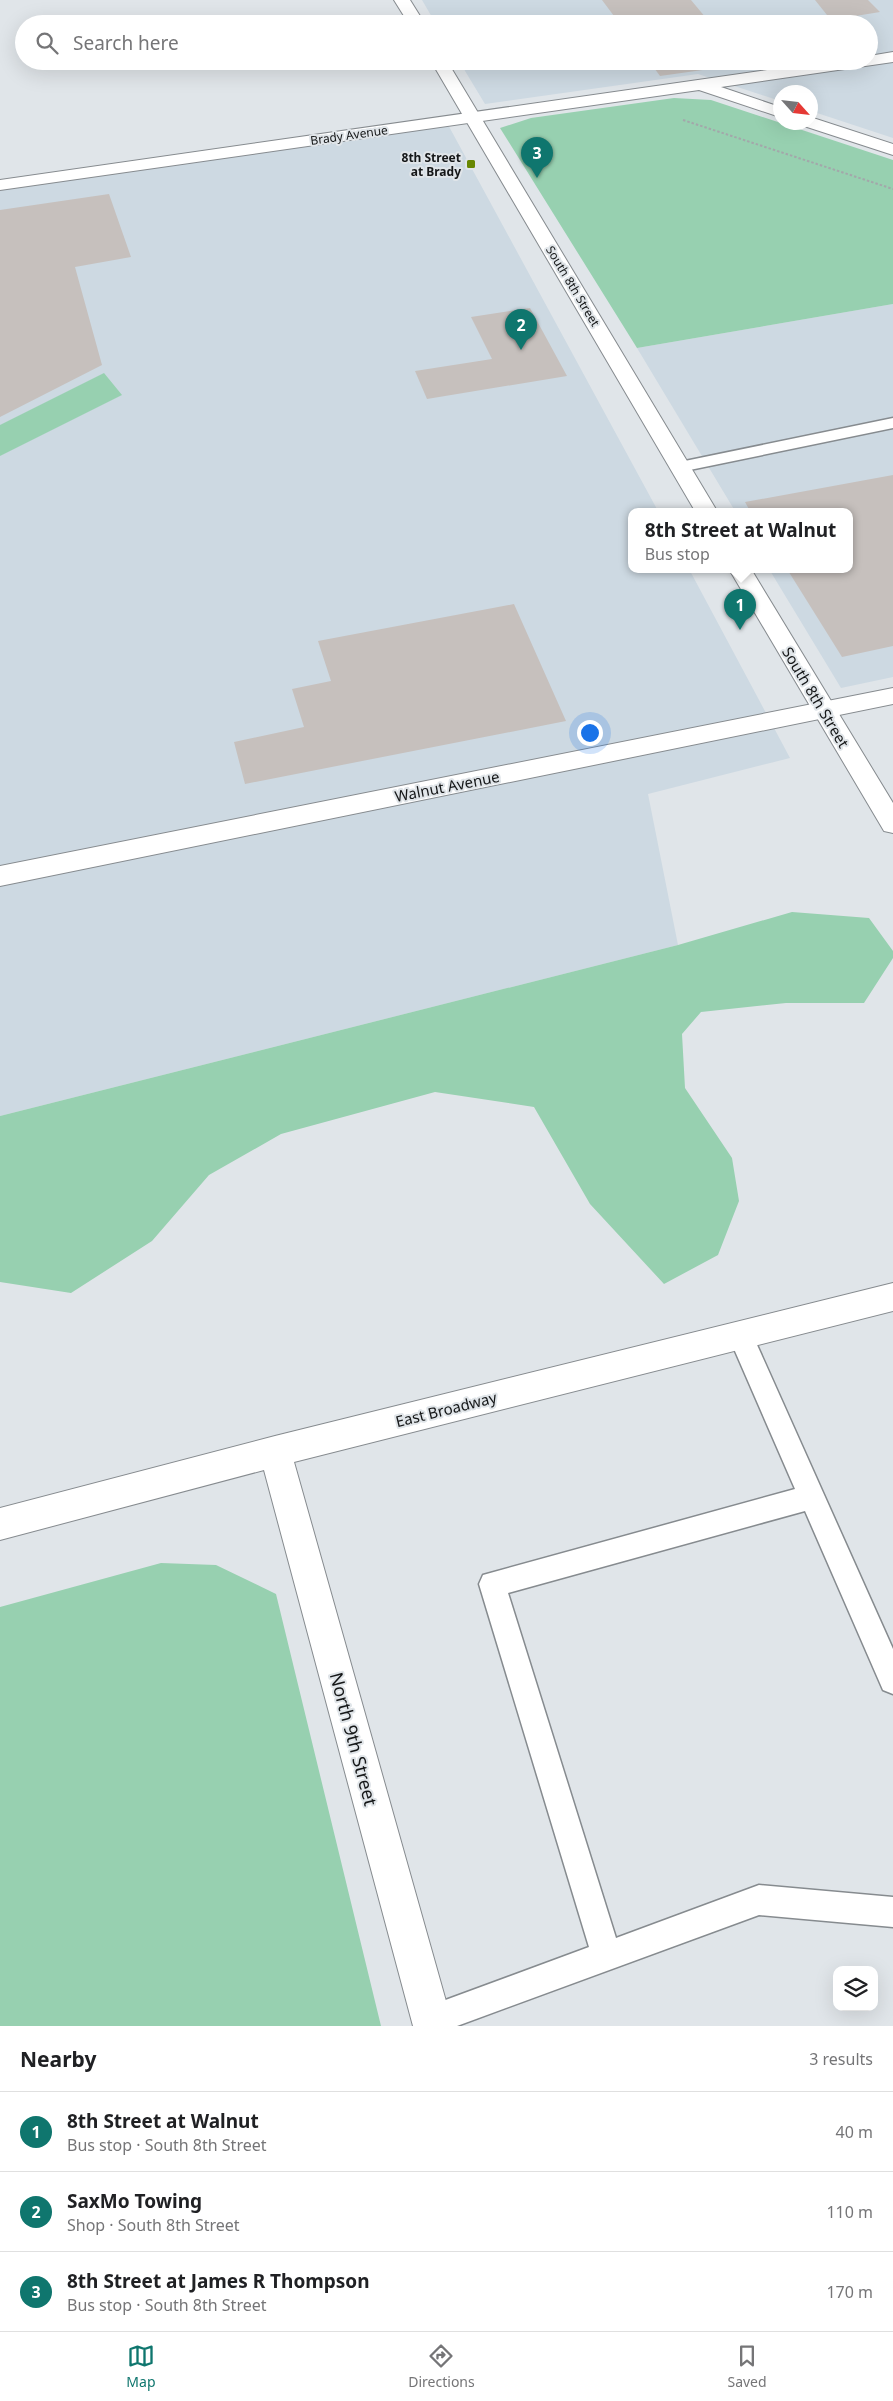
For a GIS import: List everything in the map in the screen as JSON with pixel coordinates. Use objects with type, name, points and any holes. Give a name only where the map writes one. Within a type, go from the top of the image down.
[{"type":"street","points":[[402,0],[411,15]]},
{"type":"street","name":"Brady Avenue","points":[[878,60],[893,58]]},
{"type":"street","name":"South 8th Street","points":[[444,70],[704,508]]},
{"type":"street","name":"Brady Avenue","points":[[0,185],[805,70]]},
{"type":"street","points":[[699,85],[773,110]]},
{"type":"street","points":[[818,125],[893,150]]},
{"type":"street","name":"South 8th Street","points":[[742,573],[893,824]]},
{"type":"street","name":"Walnut Avenue","points":[[0,876],[893,696]]},
{"type":"street","name":"East Broadway","points":[[0,1524],[275,1451],[893,1297]]},
{"type":"street","name":"North 9th Street","points":[[275,1451],[432,2023]]},
{"type":"lane","points":[[680,467],[893,424]]},
{"type":"lane","points":[[740,1335],[893,1680]]},
{"type":"lane","points":[[607,1957],[492,1584],[812,1497]]},
{"type":"lane","points":[[432,2023],[758,1900],[893,1912]]},
{"type":"path","points":[[679,119],[893,189]]},
{"type":"shaded area","points":[[422,0],[893,0],[893,138],[818,113],[818,85],[773,85],[773,99],[698,74],[485,104],[464,70],[878,70],[878,15],[431,15]]},
{"type":"shaded area","points":[[446,121],[656,508],[628,508],[628,573],[691,573],[790,758],[648,794],[678,945],[0,1116],[0,185]]},
{"type":"shaded area","points":[[893,304],[893,677],[841,688],[771,573],[853,573],[853,508],[733,508],[637,348]]},
{"type":"green space","points":[[674,98],[711,100],[773,120],[773,130],[802,130],[893,160],[893,304],[637,348],[500,128],[531,118]]},
{"type":"green space","points":[[104,373],[122,395],[0,456],[0,425]]},
{"type":"green space","points":[[792,912],[869,918],[893,951],[893,958],[864,1003],[786,1003],[701,1012],[682,1034],[685,1088],[732,1158],[739,1201],[718,1255],[664,1284],[590,1204],[534,1107],[435,1092],[281,1134],[209,1175],[152,1241],[71,1293],[0,1282],[0,1116],[678,945]]},
{"type":"green space","points":[[161,1563],[216,1565],[276,1594],[381,2026],[0,2026],[0,1607]]},
{"type":"building","points":[[602,0],[691,0],[704,15],[613,15]]},
{"type":"building","points":[[815,0],[868,0],[880,12],[862,15],[827,15]]},
{"type":"building","points":[[656,70],[703,70],[660,76]]},
{"type":"building","points":[[109,194],[131,257],[75,267],[102,365],[0,417],[0,210]]},
{"type":"building","points":[[530,308],[567,376],[427,399],[415,371],[492,359],[471,317]]},
{"type":"building","points":[[893,475],[893,646],[842,657],[790,573],[853,573],[853,508],[748,508],[745,502]]},
{"type":"building","points":[[514,604],[566,721],[245,784],[234,742],[304,727],[292,689],[331,681],[318,641]]},
{"type":"place","name":"8th Street at Brady","points":[[471,164]]},
{"type":"place","name":"8th Street at James R Thompson","points":[[537,178]]},
{"type":"place","name":"SaxMo Towing","points":[[521,350]]},
{"type":"place","name":"8th Street at Walnut","points":[[740,630]]}]
